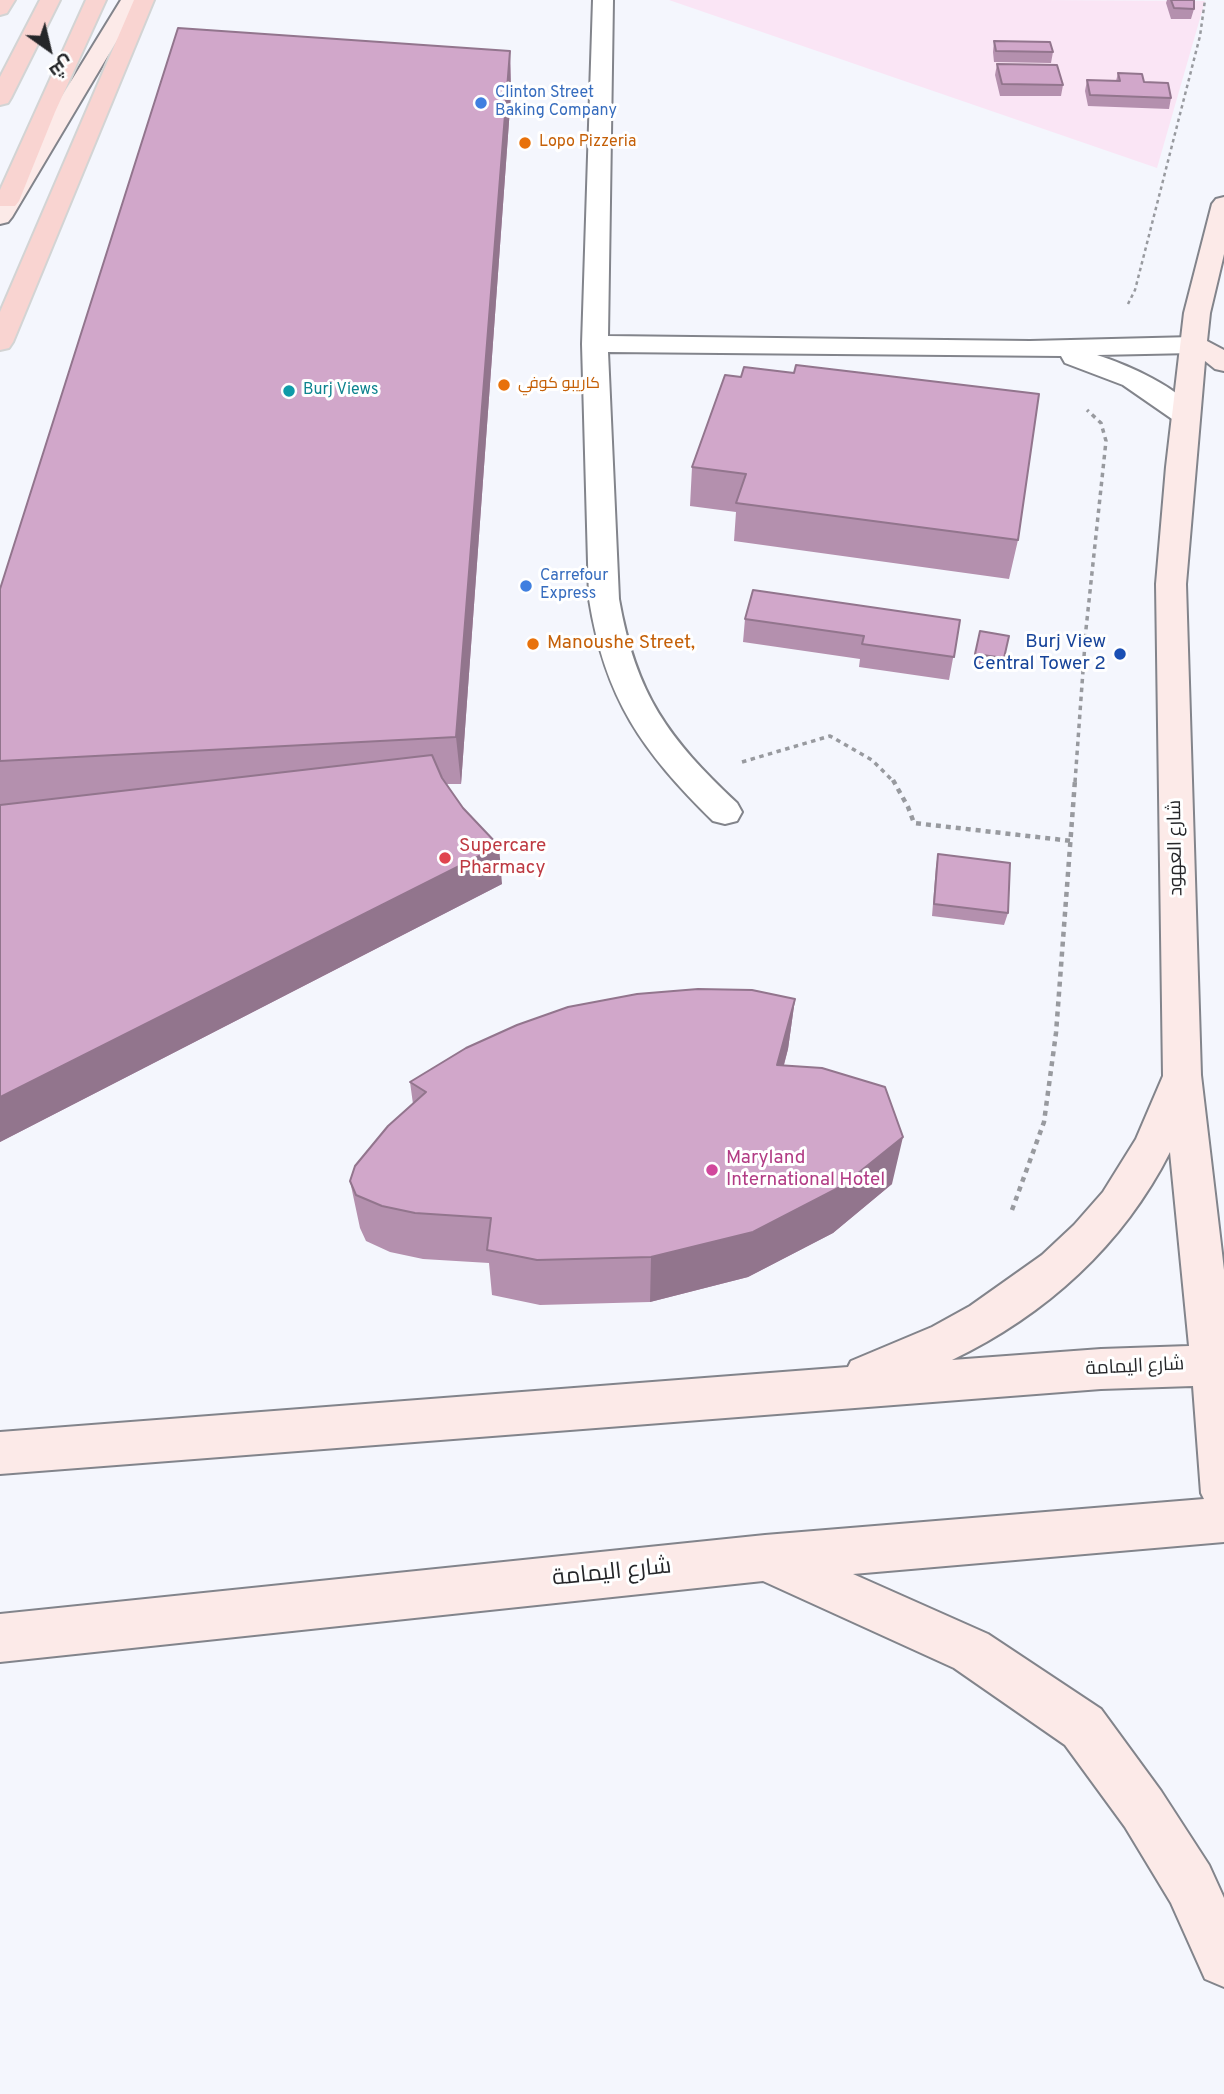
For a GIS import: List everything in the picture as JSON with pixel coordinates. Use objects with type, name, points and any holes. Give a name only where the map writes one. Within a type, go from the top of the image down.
[{"type":"main road","points":[[0,9],[5,0]]},
{"type":"main road","points":[[0,99],[50,0]]},
{"type":"main road","points":[[4,209],[44,112],[96,0]]},
{"type":"main road","points":[[0,342],[144,0]]},
{"type":"street","points":[[4,209],[48,141],[131,0]]},
{"type":"street","points":[[603,0],[595,344],[604,598],[608,633],[618,669],[634,705],[658,742],[688,777],[725,812]]},
{"type":"street","name":"شارع العهود","points":[[1224,204],[1196,313],[1171,584],[1182,1075],[1220,1369],[1224,1493]]},
{"type":"street","points":[[595,344],[1030,349],[1193,345],[1208,351],[1224,363]]},
{"type":"street","points":[[1030,349],[1076,358],[1113,370],[1146,386],[1185,415]]},
{"type":"street","points":[[828,1389],[897,1364],[962,1334],[1019,1298],[1069,1258],[1109,1214],[1140,1170],[1165,1122],[1182,1075]]},
{"type":"street","name":"شارع اليمامة","points":[[0,1453],[1101,1369],[1220,1369]]},
{"type":"street","name":"شارع اليمامة","points":[[0,1638],[765,1558],[1224,1520]]},
{"type":"street","points":[[765,1558],[971,1651],[1083,1727],[1143,1809],[1190,1884],[1224,1960]]},
{"type":"path","points":[[1127,305],[1138,276],[1200,36],[1205,0]]},
{"type":"path","points":[[1012,1210],[1044,1122],[1056,1033],[1086,629],[1105,442],[1104,429],[1098,418],[1083,407]]},
{"type":"path","points":[[688,777],[830,736],[855,748],[895,782],[907,802],[914,823],[1072,841]]},
{"type":"shaded area","points":[[669,0],[1040,0],[1205,1],[1157,168]]},
{"type":"building","points":[[1171,0],[1194,0],[1194,9],[1174,8]]},
{"type":"building","name":"Burj Views","points":[[178,28],[510,51],[456,737],[0,761],[0,589]]},
{"type":"building","points":[[994,41],[1050,42],[1053,52],[996,51]]},
{"type":"building","points":[[997,64],[1057,65],[1063,85],[1002,84]]},
{"type":"building","points":[[1118,73],[1142,74],[1144,82],[1168,83],[1171,98],[1090,95],[1087,80],[1120,81]]},
{"type":"building","points":[[796,365],[1039,394],[1018,540],[736,503],[746,474],[692,467],[725,375],[741,377],[744,367],[794,373]]},
{"type":"building","points":[[753,590],[960,620],[954,657],[862,644],[864,636],[745,619]]},
{"type":"building","points":[[980,631],[1009,636],[1004,658],[975,654]]},
{"type":"building","points":[[432,755],[442,778],[463,808],[499,846],[0,1097],[0,805]]},
{"type":"building","points":[[938,854],[1010,863],[1008,913],[934,904]]},
{"type":"building","points":[[698,989],[752,990],[795,999],[777,1065],[822,1068],[885,1087],[903,1137],[842,1186],[753,1232],[651,1257],[537,1260],[487,1250],[491,1218],[415,1213],[382,1206],[356,1195],[350,1181],[355,1166],[388,1126],[426,1092],[410,1082],[466,1048],[517,1025],[568,1007],[637,994]]},
{"type":"place","name":"Clinton Street Baking Company","points":[[481,103]]},
{"type":"place","name":"Lopo Pizzeria","points":[[525,143]]},
{"type":"place","name":"كاريبو كوفي","points":[[504,385]]},
{"type":"place","name":"Burj Views","points":[[289,391]]},
{"type":"place","name":"Carrefour Express","points":[[526,586]]},
{"type":"place","name":"Manoushe Street,","points":[[533,644]]},
{"type":"place","name":"Burj View Central Tower 2","points":[[1120,654]]},
{"type":"place","name":"Supercare Pharmacy","points":[[445,858]]},
{"type":"place","name":"Maryland International Hotel","points":[[712,1170]]}]
